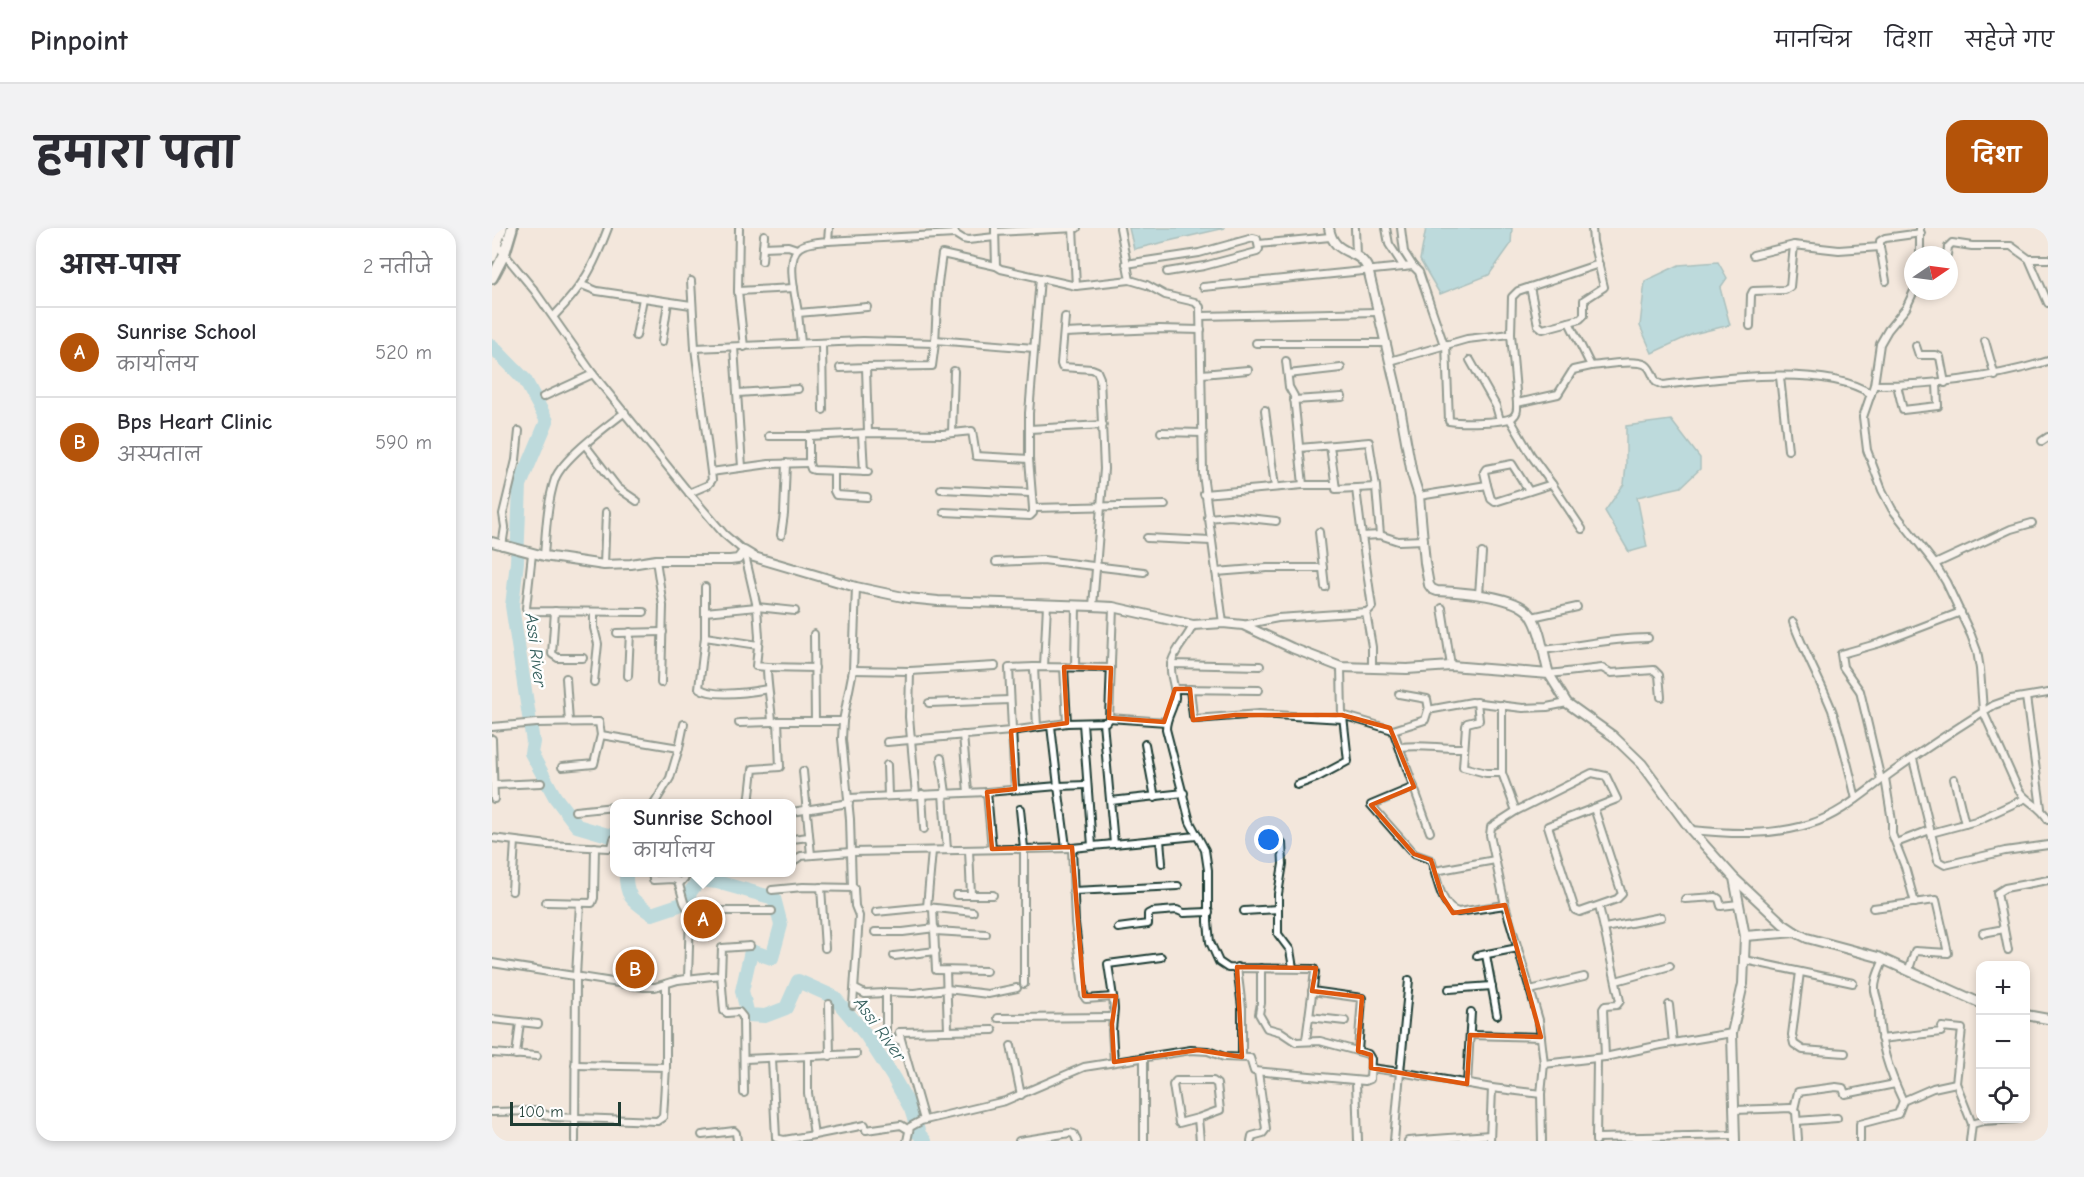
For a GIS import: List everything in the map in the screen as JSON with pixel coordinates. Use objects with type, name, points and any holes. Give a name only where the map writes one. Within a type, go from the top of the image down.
[{"type":"main road","points":[[492,257],[495,242],[502,228]]},
{"type":"main road","points":[[492,278],[504,255],[512,228]]},
{"type":"street","points":[[554,316],[582,285],[597,258],[608,228]]},
{"type":"street","points":[[739,228],[738,291],[744,347]]},
{"type":"street","points":[[828,241],[829,228]]},
{"type":"street","points":[[1073,228],[1076,286]]},
{"type":"street","points":[[801,343],[792,263],[796,249],[802,245],[954,231],[963,239],[968,240],[995,232],[1077,228]]},
{"type":"street","points":[[1120,228],[1130,280]]},
{"type":"street","points":[[1329,228],[1330,237],[1335,245],[1365,261],[1368,269],[1399,400],[1412,474],[1419,496],[1425,563],[1429,585],[1432,589],[1479,594],[1520,605],[1532,617],[1538,629],[1549,674],[1567,702],[1629,750],[1691,830],[1734,878],[1782,924],[1807,938],[1884,959],[1976,1001]]},
{"type":"street","points":[[1355,228],[1356,256]]},
{"type":"street","points":[[1386,228],[1388,241],[1404,267]]},
{"type":"street","points":[[1401,228],[1404,252],[1419,272],[1445,345],[1449,421],[1510,419],[1516,413],[1511,334],[1512,297],[1518,291],[1599,264]]},
{"type":"street","points":[[1530,287],[1539,328],[1548,329],[1582,317],[1584,300],[1604,287],[1593,242],[1592,228]]},
{"type":"street","points":[[1886,281],[1880,241],[1920,230],[1920,246]]},
{"type":"street","points":[[995,232],[996,266]]},
{"type":"street","points":[[762,261],[764,235]]},
{"type":"street","points":[[1259,244],[1330,237]]},
{"type":"street","points":[[1126,264],[1199,253],[1253,238],[1257,239],[1259,244],[1257,252],[1204,266],[1167,272]]},
{"type":"street","points":[[495,242],[554,316],[593,374],[689,493],[724,534],[754,557],[856,587],[898,596],[938,601],[1093,606],[1193,625],[1223,623],[1243,626],[1341,667],[1451,666],[1549,674],[1600,668],[1605,668],[1611,673],[1654,670],[1659,675],[1661,697]]},
{"type":"street","points":[[1949,246],[1952,243],[1972,246],[2007,245],[2016,248],[2030,259],[2048,303]]},
{"type":"street","points":[[1753,255],[1794,245],[1839,250],[1880,248]]},
{"type":"street","points":[[1750,326],[1753,291],[1785,290],[1790,287],[1794,245]]},
{"type":"street","points":[[763,247],[788,246],[796,249]]},
{"type":"street","points":[[840,368],[932,366],[942,254],[1076,286],[1130,280],[1147,285],[1165,295],[1195,302],[1200,308],[1201,316],[1204,494],[1223,623]]},
{"type":"street","points":[[2030,259],[2048,259]]},
{"type":"street","points":[[1203,287],[1413,266]]},
{"type":"street","points":[[944,512],[1030,516],[1033,513],[1029,429],[1040,278]]},
{"type":"street","points":[[689,493],[710,483],[711,472],[695,348],[691,281]]},
{"type":"street","points":[[582,285],[597,291],[691,305]]},
{"type":"street","points":[[738,291],[794,288]]},
{"type":"street","points":[[636,336],[642,298]]},
{"type":"street","points":[[1910,300],[1880,344],[1874,385],[1865,407],[1863,425],[1867,450],[1873,470],[1892,509],[1935,564],[1960,612],[1977,651],[1983,711],[2024,799],[2041,808]]},
{"type":"street","points":[[662,342],[668,302]]},
{"type":"street","points":[[798,313],[867,307]]},
{"type":"street","points":[[1201,316],[1378,312]]},
{"type":"street","points":[[1065,317],[1062,367],[1092,369],[1099,374],[1104,469],[1093,606]]},
{"type":"street","points":[[1569,322],[1591,366]]},
{"type":"street","points":[[1064,333],[1201,330]]},
{"type":"street","points":[[1390,361],[1482,336],[1511,334]]},
{"type":"street","points":[[1985,340],[1995,376]]},
{"type":"street","points":[[695,348],[863,341],[935,342],[1034,348]]},
{"type":"street","points":[[822,343],[823,410]]},
{"type":"street","points":[[1256,343],[1385,343]]},
{"type":"street","points":[[1916,346],[1919,355],[1940,357],[1945,383]]},
{"type":"street","points":[[734,347],[742,467]]},
{"type":"street","points":[[1286,360],[1289,387],[1294,400],[1303,485]]},
{"type":"street","points":[[1470,360],[1496,406],[1500,420]]},
{"type":"street","points":[[1874,385],[1945,383],[1995,376],[2048,361]]},
{"type":"street","points":[[1517,403],[1558,394],[1573,370],[1612,364],[1643,364],[1650,370],[1656,382],[1663,385],[1717,379],[1780,377],[1837,379],[1862,388],[1871,394]]},
{"type":"street","points":[[809,436],[811,469],[866,472],[866,367]]},
{"type":"street","points":[[1288,374],[1341,368]]},
{"type":"street","points":[[1202,374],[1248,370]]},
{"type":"street","points":[[952,433],[954,371]]},
{"type":"street","points":[[543,397],[593,374]]},
{"type":"street","points":[[1780,377],[1788,450]]},
{"type":"street","points":[[1897,385],[1903,410],[1938,406],[1937,383]]},
{"type":"street","points":[[738,393],[798,389]]},
{"type":"street","points":[[1294,400],[1341,397]]},
{"type":"street","points":[[1265,410],[1275,488]]},
{"type":"street","points":[[544,556],[556,477],[563,465],[625,412]]},
{"type":"street","points":[[1510,419],[1531,455],[1582,529]]},
{"type":"street","points":[[1029,429],[1103,425]]},
{"type":"street","points":[[506,547],[503,514],[516,460],[519,431]]},
{"type":"street","points":[[769,436],[969,431],[974,433],[976,456],[1029,459]]},
{"type":"street","points":[[1161,432],[1203,433]]},
{"type":"street","points":[[1299,448],[1369,442],[1380,535]]},
{"type":"street","points":[[585,445],[618,488],[637,501]]},
{"type":"street","points":[[1330,446],[1335,485],[1338,490],[1376,487]]},
{"type":"street","points":[[781,535],[786,463]]},
{"type":"street","points":[[711,472],[742,467],[809,463]]},
{"type":"street","points":[[1529,491],[1512,464],[1484,472],[1491,499],[1495,502],[1552,484]]},
{"type":"street","points":[[834,471],[836,495],[867,497]]},
{"type":"street","points":[[1204,494],[1303,485],[1335,485]]},
{"type":"street","points":[[1419,496],[1487,485]]},
{"type":"street","points":[[941,489],[1031,493]]},
{"type":"street","points":[[1243,626],[1278,618],[1367,612],[1372,607],[1356,489]]},
{"type":"street","points":[[1033,508],[1165,505]]},
{"type":"street","points":[[604,565],[606,512]]},
{"type":"street","points":[[1208,518],[1230,516],[1276,521]]},
{"type":"street","points":[[1935,564],[2011,530],[2032,524]]},
{"type":"street","points":[[1319,532],[1325,587]]},
{"type":"street","points":[[1362,536],[1380,535],[1398,541],[1424,540]]},
{"type":"street","points":[[1147,538],[1211,541]]},
{"type":"street","points":[[492,542],[529,553],[604,565],[656,560],[730,560],[738,559],[744,551]]},
{"type":"street","points":[[744,551],[757,607],[756,666],[815,668]]},
{"type":"street","points":[[529,553],[526,608],[531,612],[644,612]]},
{"type":"street","points":[[1479,594],[1482,553]]},
{"type":"street","points":[[656,560],[663,606],[661,684]]},
{"type":"street","points":[[996,562],[1043,560],[1144,572]]},
{"type":"street","points":[[1215,572],[1274,567],[1323,568]]},
{"type":"street","points":[[705,586],[705,637],[700,690],[725,693],[768,689]]},
{"type":"street","points":[[854,1005],[859,916],[855,906],[855,890],[852,887],[849,800],[842,739],[843,721],[854,670],[856,587]]},
{"type":"street","points":[[1044,667],[1047,604]]},
{"type":"street","points":[[1075,667],[1076,605]]},
{"type":"street","points":[[705,612],[757,607],[795,611]]},
{"type":"street","points":[[1113,608],[1106,720],[1114,844]]},
{"type":"street","points":[[1442,608],[1451,666]]},
{"type":"street","points":[[1532,617],[1577,608]]},
{"type":"street","points":[[555,611],[552,654],[558,658],[583,658]]},
{"type":"street","points":[[594,612],[594,628],[598,644],[594,682]]},
{"type":"street","points":[[1367,612],[1372,647],[1372,668]]},
{"type":"street","points":[[1915,903],[1905,867],[1892,834],[1892,821],[1883,779],[1860,691],[1843,667],[1842,654],[1880,643],[1960,612]]},
{"type":"street","points":[[1793,622],[1804,652],[1832,710],[1856,799]]},
{"type":"street","points":[[1193,625],[1189,636],[1172,659],[1174,702],[1166,722],[1167,738],[1184,793],[1190,822],[1205,850],[1208,870],[1208,933],[1214,952],[1222,965],[1228,968],[1312,968],[1315,970],[1306,1040]]},
{"type":"street","points":[[628,676],[630,632]]},
{"type":"street","points":[[617,633],[663,632]]},
{"type":"street","points":[[814,634],[815,721]]},
{"type":"street","points":[[705,637],[758,645]]},
{"type":"street","points":[[1543,650],[1589,645],[1612,639],[1648,638]]},
{"type":"street","points":[[1172,664],[1260,666]]},
{"type":"street","points":[[854,670],[910,671],[995,666]]},
{"type":"street","points":[[750,799],[753,769],[780,767],[771,695],[768,689],[767,667]]},
{"type":"street","points":[[1034,667],[1037,727]]},
{"type":"street","points":[[1064,667],[1067,723]]},
{"type":"street","points":[[1297,785],[1348,761],[1341,667]]},
{"type":"street","points":[[1015,789],[1009,668],[1111,668]]},
{"type":"street","points":[[910,671],[908,701],[911,740],[924,829]]},
{"type":"street","points":[[566,678],[569,722]]},
{"type":"street","points":[[1175,689],[1259,690]]},
{"type":"street","points":[[1190,689],[1195,719],[1235,714],[1343,717],[1393,730],[1425,720],[1429,710],[1427,699],[1399,694]]},
{"type":"street","points":[[1691,830],[1737,833],[1789,829],[1825,818],[1842,810],[1883,779],[1983,711],[2001,702],[2048,693]]},
{"type":"street","points":[[2026,697],[2041,808],[2048,820]]},
{"type":"street","points":[[929,703],[1010,699]]},
{"type":"street","points":[[1429,710],[1477,702],[1534,708],[1567,702]]},
{"type":"street","points":[[1477,702],[1479,720],[1466,724],[1463,748],[1465,768],[1477,769],[1486,773],[1502,773]]},
{"type":"street","points":[[1502,705],[1502,773],[1516,811]]},
{"type":"street","points":[[887,742],[1106,720],[1166,722]]},
{"type":"street","points":[[738,723],[843,721]]},
{"type":"street","points":[[492,728],[536,723],[599,722],[601,735],[594,764],[562,767]]},
{"type":"street","points":[[1083,723],[1092,846]]},
{"type":"street","points":[[657,799],[670,778],[684,724]]},
{"type":"street","points":[[1051,726],[1058,786],[1069,847],[1074,923],[1084,996],[1086,999],[1113,997]]},
{"type":"street","points":[[1393,730],[1430,832]]},
{"type":"street","points":[[601,735],[679,748]]},
{"type":"street","points":[[963,735],[968,792]]},
{"type":"street","points":[[492,739],[494,799]]},
{"type":"street","points":[[1145,744],[1155,798]]},
{"type":"street","points":[[1401,747],[1420,745],[1444,749],[1463,748]]},
{"type":"street","points":[[941,758],[947,850]]},
{"type":"street","points":[[1913,759],[1938,861],[1945,865],[2005,851],[2048,845]]},
{"type":"street","points":[[887,765],[888,796]]},
{"type":"street","points":[[803,771],[811,855]]},
{"type":"street","points":[[1542,1141],[1541,1094],[1544,1064],[1539,1020],[1505,905],[1490,836],[1491,827],[1516,811],[1592,773],[1606,776],[1617,799],[1550,824],[1548,829],[1575,910],[1580,912],[1620,897],[1622,891],[1594,808]]},
{"type":"street","points":[[1954,779],[1965,824]]},
{"type":"street","points":[[495,785],[541,783]]},
{"type":"street","points":[[796,812],[849,800],[888,796],[1087,785]]},
{"type":"street","points":[[1414,787],[1371,805],[1414,854],[1431,860],[1442,896],[1454,912],[1505,905]]},
{"type":"street","points":[[987,792],[992,849]]},
{"type":"street","points":[[1111,801],[1155,798],[1184,793]]},
{"type":"street","points":[[1896,843],[1965,824],[2024,799]]},
{"type":"street","points":[[575,811],[610,808]]},
{"type":"street","points":[[1020,809],[1024,848],[1024,984]]},
{"type":"street","points":[[796,859],[801,856],[851,852],[1092,846],[1197,836]]},
{"type":"street","points":[[796,839],[809,837]]},
{"type":"street","points":[[492,838],[610,847]]},
{"type":"street","points":[[1160,840],[1162,863]]},
{"type":"street","points":[[512,891],[515,841]]},
{"type":"street","points":[[1282,843],[1283,864],[1278,884],[1278,934],[1290,950],[1293,968]]},
{"type":"street","points":[[546,902],[589,904],[594,901],[595,847]]},
{"type":"street","points":[[969,850],[971,895]]},
{"type":"street","points":[[932,851],[930,908],[935,930],[936,970],[986,971]]},
{"type":"street","points":[[1435,871],[1496,860]]},
{"type":"street","points":[[652,877],[652,880],[676,879],[690,913],[688,979]]},
{"type":"street","points":[[679,884],[686,877]]},
{"type":"street","points":[[1597,1058],[1596,1139],[1735,1138],[1732,1033],[1743,984],[1745,936],[1734,878]]},
{"type":"street","points":[[2008,950],[1997,893],[2005,888],[2048,880]]},
{"type":"street","points":[[772,890],[821,886],[852,887]]},
{"type":"street","points":[[821,886],[825,948]]},
{"type":"street","points":[[1072,891],[1178,886]]},
{"type":"street","points":[[956,895],[993,895]]},
{"type":"street","points":[[1685,899],[1716,897],[1721,906],[1739,904]]},
{"type":"street","points":[[1874,908],[1936,900],[1948,953],[1915,951],[1909,969]]},
{"type":"street","points":[[575,1141],[576,975],[580,903]]},
{"type":"street","points":[[1599,906],[1619,1003],[1603,1008],[1605,1057]]},
{"type":"street","points":[[876,912],[930,908],[973,912]]},
{"type":"street","points":[[1244,911],[1278,909]]},
{"type":"street","points":[[690,913],[697,910],[772,911]]},
{"type":"street","points":[[1118,928],[1148,924],[1148,914],[1152,912],[1178,910],[1184,913],[1209,912]]},
{"type":"street","points":[[1605,928],[1661,917]]},
{"type":"street","points":[[1983,933],[2004,929]]},
{"type":"street","points":[[875,932],[935,930],[986,934]]},
{"type":"street","points":[[1745,936],[1795,932]]},
{"type":"street","points":[[744,1093],[743,1017],[739,1012],[724,1011],[721,975],[722,948],[750,946]]},
{"type":"street","points":[[1477,956],[1518,948]]},
{"type":"street","points":[[894,956],[936,951]]},
{"type":"street","points":[[1486,954],[1497,1015]]},
{"type":"street","points":[[1114,1062],[1113,997],[1108,964],[1161,957]]},
{"type":"street","points":[[1884,959],[1875,989],[1880,1006],[1881,1039],[1884,1054],[1903,1101]]},
{"type":"street","points":[[1745,960],[1853,983]]},
{"type":"street","points":[[492,963],[644,987],[721,975]]},
{"type":"street","points":[[1616,981],[1670,966]]},
{"type":"street","points":[[1237,968],[1242,1008],[1242,1057]]},
{"type":"street","points":[[772,1059],[776,1138],[784,1140],[866,1128],[901,1125],[910,1127],[923,1120],[990,1105],[1021,1095],[1084,1067],[1198,1050],[1224,1057],[1251,1059],[1253,1070],[1258,1072],[1356,1081],[1370,1079],[1370,1056],[1320,1041],[1296,1042],[1281,1032],[1263,1025],[1258,1014],[1261,968]]},
{"type":"street","points":[[946,971],[948,1030]]},
{"type":"street","points":[[1800,972],[1792,1035],[1794,1044],[1803,1050],[1845,1053]]},
{"type":"street","points":[[1530,990],[1584,977]]},
{"type":"street","points":[[1394,1141],[1409,980]]},
{"type":"street","points":[[492,1112],[535,1111],[548,1116],[575,1118],[661,1120],[666,1067],[666,984]]},
{"type":"street","points":[[1449,989],[1492,986]]},
{"type":"street","points":[[855,989],[865,994],[947,989],[988,994],[1017,988]]},
{"type":"street","points":[[1312,991],[1362,998],[1358,1051]]},
{"type":"street","points":[[885,993],[886,1036],[890,1040],[900,1040]]},
{"type":"street","points":[[829,1004],[830,1056]]},
{"type":"street","points":[[1669,1005],[1672,1043]]},
{"type":"street","points":[[1467,1084],[1471,1012]]},
{"type":"street","points":[[2030,1016],[2048,1019]]},
{"type":"street","points":[[998,1018],[1113,1017]]},
{"type":"street","points":[[1308,1017],[1345,1021]]},
{"type":"street","points":[[492,1019],[538,1023]]},
{"type":"street","points":[[516,1055],[520,1022]]},
{"type":"street","points":[[1881,1039],[1941,1032],[1942,1026],[1962,1029],[1956,1083],[1972,1124],[1970,1141]]},
{"type":"street","points":[[923,1120],[900,1040],[900,1032],[993,1030]]},
{"type":"street","points":[[1544,1064],[1605,1057],[1732,1033]]},
{"type":"street","points":[[1470,1035],[1541,1037]]},
{"type":"street","points":[[1011,1046],[1021,1095]]},
{"type":"street","points":[[492,1053],[537,1056]]},
{"type":"street","points":[[745,1059],[856,1054]]},
{"type":"street","points":[[808,1057],[808,1093],[814,1135]]},
{"type":"street","points":[[1144,1058],[1144,1141]]},
{"type":"street","points":[[575,1065],[666,1067]]},
{"type":"street","points":[[1371,1068],[1541,1094]]},
{"type":"street","points":[[1251,1141],[1252,1136],[1263,1133],[1266,1129],[1258,1072]]},
{"type":"street","points":[[1176,1081],[1213,1081],[1217,1084],[1220,1110],[1198,1118],[1179,1123],[1173,1085],[1176,1081]]},
{"type":"street","points":[[1356,1081],[1358,1141]]},
{"type":"street","points":[[1860,1141],[1860,1124],[1898,1114],[1903,1101],[1933,1088],[1956,1083]]},
{"type":"street","points":[[1798,1139],[1794,1109],[1798,1092],[1836,1087],[1843,1088],[1845,1094],[1895,1084]]},
{"type":"street","points":[[1408,1141],[1490,1138],[1492,1088]]},
{"type":"street","points":[[1734,1110],[1787,1107],[1794,1109]]},
{"type":"street","points":[[1198,1118],[1200,1141]]},
{"type":"street","points":[[1797,1121],[1837,1118]]},
{"type":"street","points":[[1972,1124],[1976,1123]]},
{"type":"street","points":[[907,1141],[910,1127]]},
{"type":"street","points":[[702,1135],[734,1131],[737,1141]]},
{"type":"street","points":[[829,1132],[831,1141]]},
{"type":"street","points":[[1019,1141],[1070,1133],[1074,1134],[1077,1141]]},
{"type":"highlighted area","points":[[1064,667],[1111,668],[1109,718],[1164,722],[1175,689],[1190,689],[1193,720],[1235,715],[1342,715],[1390,728],[1414,787],[1371,805],[1414,854],[1431,860],[1442,896],[1453,913],[1505,905],[1541,1037],[1470,1035],[1467,1084],[1371,1068],[1371,1055],[1358,1051],[1362,997],[1312,991],[1316,968],[1237,967],[1242,1057],[1198,1050],[1114,1062],[1112,1024],[1116,996],[1084,996],[1072,847],[992,849],[987,792],[1015,789],[1011,731],[1067,723]]},
{"type":"water","points":[[1129,228],[1225,228],[1134,249]]},
{"type":"water","points":[[1426,228],[1512,228],[1511,244],[1489,275],[1440,294],[1420,260]]},
{"type":"water","points":[[1718,262],[1727,278],[1720,288],[1730,325],[1693,334],[1652,353],[1640,326],[1645,281],[1679,265]]},
{"type":"water","points":[[1671,420],[1700,458],[1700,469],[1681,487],[1637,497],[1647,547],[1629,552],[1605,511],[1624,484],[1626,426]]},
{"type":"waterway","name":"Assi River","points":[[492,346],[525,380],[547,421],[520,485],[517,562],[512,606],[533,742],[531,753],[555,797],[577,826],[610,836]]},
{"type":"waterway","name":"Assi River","points":[[626,877],[631,898],[652,914],[679,905]]},
{"type":"waterway","name":"Assi River","points":[[688,895],[699,880],[717,882],[774,898],[781,925],[772,958],[751,951],[742,991],[748,1015],[765,1016],[786,1008],[798,981],[834,997],[866,1035],[893,1077],[911,1109],[919,1134],[925,1141]]},
{"type":"place","name":"Sunrise School","points":[[703,919]]},
{"type":"place","name":"Bps Heart Clinic","points":[[635,969]]}]
